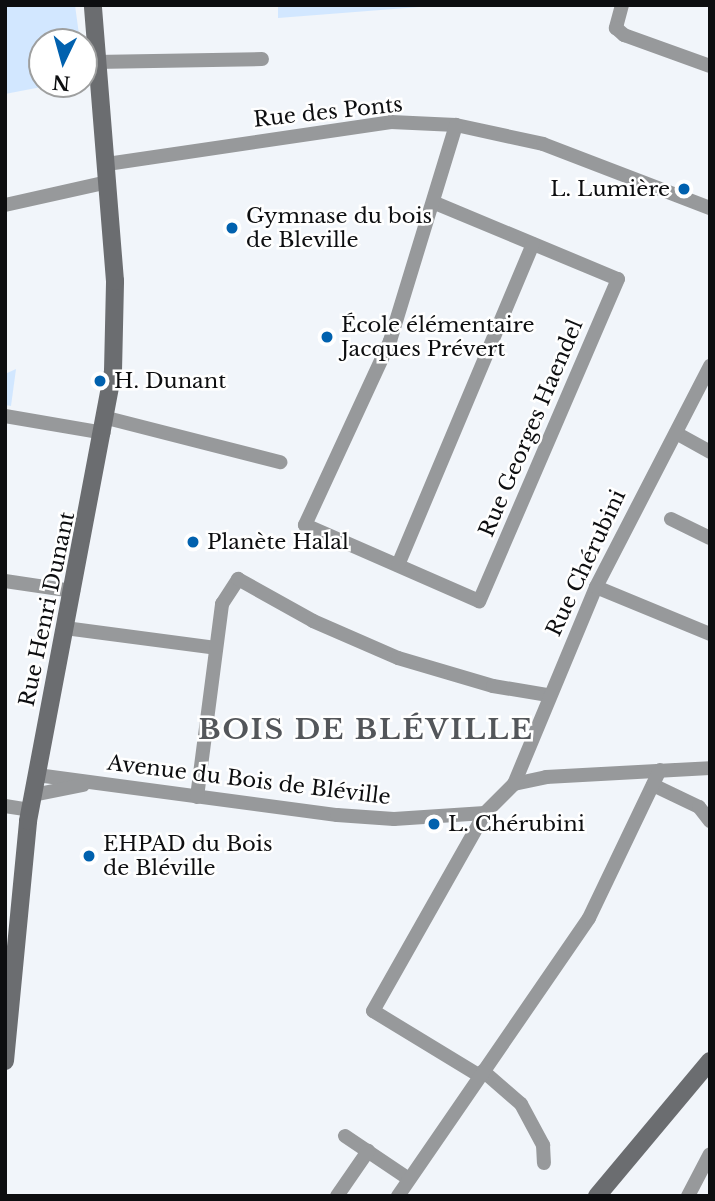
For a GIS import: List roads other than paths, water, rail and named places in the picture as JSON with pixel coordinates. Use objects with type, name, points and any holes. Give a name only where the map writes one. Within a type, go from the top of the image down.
[{"type":"street","name":"Rue Henri Dunant","points":[[93,5],[94,28]]},
{"type":"street","points":[[622,5],[616,28],[624,35],[710,66]]},
{"type":"street","points":[[98,62],[262,59]]},
{"type":"street","name":"Rue Henri Dunant","points":[[5,1061],[12,906],[105,426],[116,314],[107,173],[98,90]]},
{"type":"street","name":"Rue des Ponts","points":[[5,205],[107,173],[391,122],[456,125],[543,144],[710,208]]},
{"type":"street","points":[[435,204],[456,125]]},
{"type":"street","name":"Rue Georges Haendel","points":[[435,204],[533,244],[618,279],[479,601],[305,525],[390,341],[435,204]]},
{"type":"street","points":[[398,565],[533,244]]},
{"type":"street","name":"Rue Chérubini","points":[[514,784],[548,695],[596,587],[710,366]]},
{"type":"street","points":[[5,416],[43,422],[105,426],[280,462]]},
{"type":"street","points":[[676,433],[710,452]]},
{"type":"street","points":[[671,519],[710,538]]},
{"type":"street","points":[[197,797],[222,604],[239,579],[313,621],[398,658],[493,686],[548,695]]},
{"type":"street","points":[[5,582],[73,591]]},
{"type":"street","points":[[596,587],[710,634]]},
{"type":"street","points":[[65,628],[216,648]]},
{"type":"street","points":[[544,1163],[543,1145],[521,1104],[482,1073],[373,1010],[485,813],[514,784],[546,777],[710,768]]},
{"type":"street","points":[[398,1196],[589,918],[660,770]]},
{"type":"street","name":"Avenue du Bois de Bléville","points":[[37,775],[197,797],[394,819],[485,813]]},
{"type":"street","name":"Avenue du Bois de Bléville","points":[[31,803],[92,783]]},
{"type":"street","points":[[653,785],[699,807],[710,821]]},
{"type":"street","points":[[5,806],[31,803]]},
{"type":"street","points":[[597,1196],[710,1061]]},
{"type":"street","points":[[345,1136],[410,1179]]},
{"type":"street","points":[[337,1196],[368,1151]]},
{"type":"street","points":[[688,1196],[710,1154]]},
{"type":"place","name":"L. Lumière","points":[[684,189]]},
{"type":"place","name":"Gymnase du bois de Bleville","points":[[232,228]]},
{"type":"place","name":"École élémentaire Jacques Prévert","points":[[327,337]]},
{"type":"place","name":"H. Dunant","points":[[100,381]]},
{"type":"place","name":"Planète Halal","points":[[193,542]]},
{"type":"place","name":"L. Chérubini","points":[[434,824]]},
{"type":"place","name":"EHPAD du Bois de Bléville","points":[[89,856]]},
{"type":"district","name":"BOIS DE BLÉVILLE","points":[[366,730]]}]
